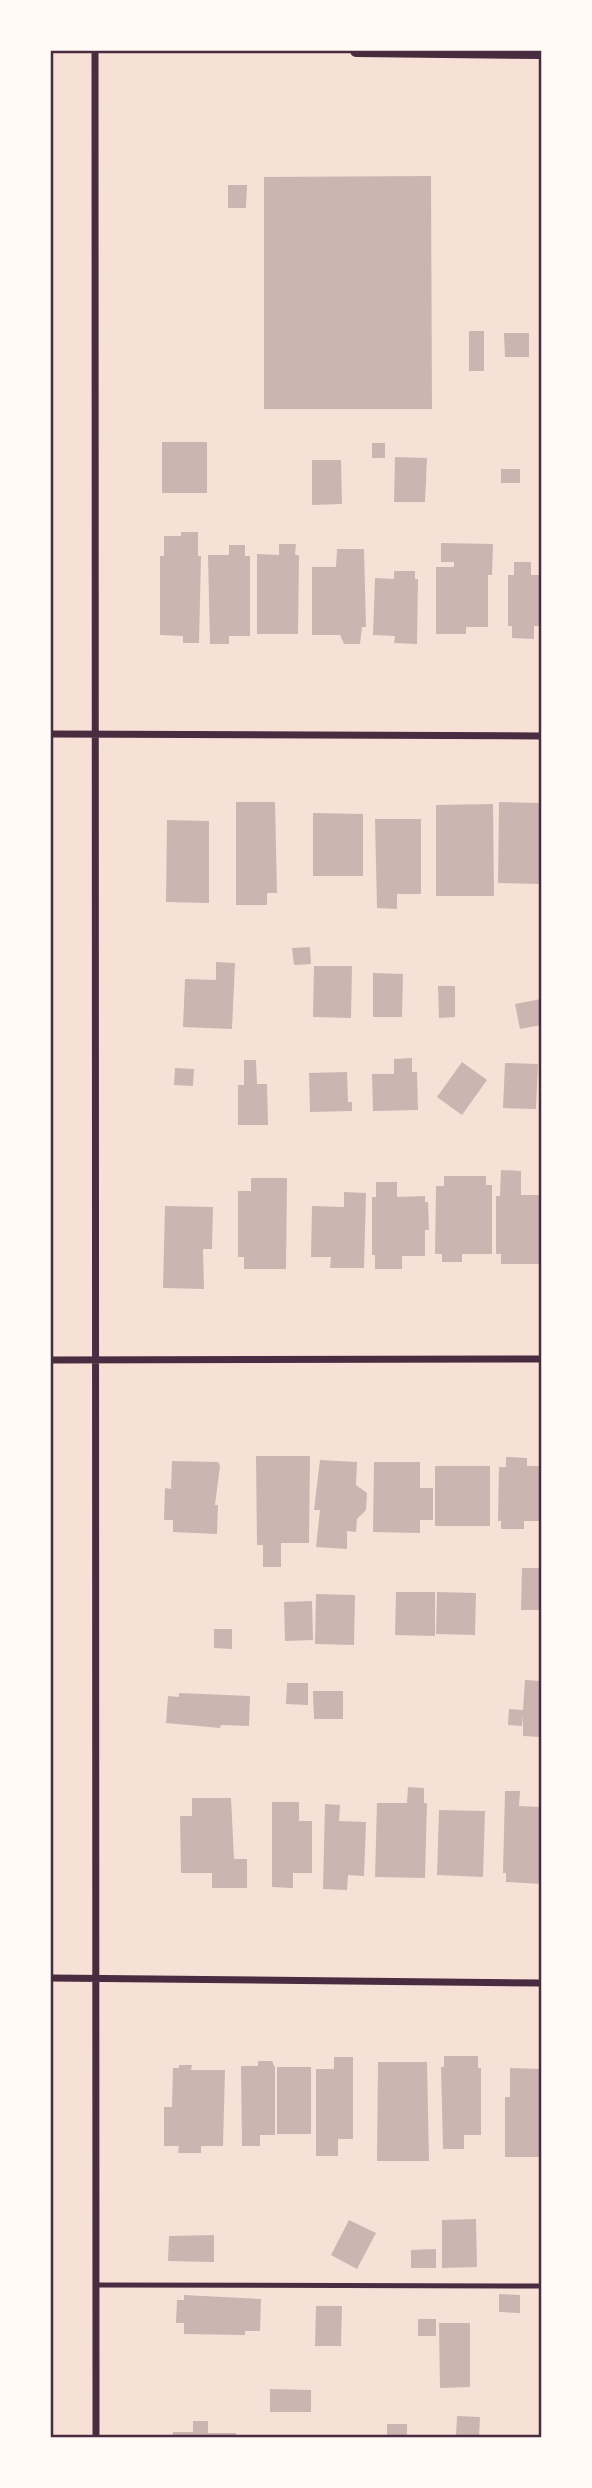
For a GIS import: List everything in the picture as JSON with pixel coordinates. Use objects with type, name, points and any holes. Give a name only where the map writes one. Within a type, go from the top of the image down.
[{"type":"street","points":[[95,51],[96,2437]]},
{"type":"street","points":[[356,51],[541,53]]},
{"type":"street","points":[[51,734],[541,736]]},
{"type":"street","points":[[51,1360],[541,1359]]},
{"type":"street","points":[[51,1978],[541,1983]]},
{"type":"lane","points":[[96,2285],[541,2286]]},
{"type":"building","points":[[431,176],[432,409],[264,409],[264,177]]},
{"type":"building","points":[[228,185],[247,185],[246,208],[228,208]]},
{"type":"building","points":[[469,331],[484,331],[484,371],[469,371]]},
{"type":"building","points":[[504,333],[529,333],[529,357],[505,357]]},
{"type":"building","points":[[162,442],[207,442],[207,493],[162,493]]},
{"type":"building","points":[[372,443],[385,443],[385,458],[372,458]]},
{"type":"building","points":[[395,457],[427,458],[425,502],[394,502]]},
{"type":"building","points":[[312,460],[341,460],[342,504],[312,505]]},
{"type":"building","points":[[501,469],[520,469],[520,483],[501,483]]},
{"type":"building","points":[[181,532],[198,532],[198,556],[201,556],[199,643],[183,643],[183,636],[160,635],[160,556],[164,556],[164,536],[181,536]]},
{"type":"building","points":[[441,543],[493,544],[492,575],[488,575],[488,627],[466,627],[466,634],[436,634],[436,567],[454,567],[454,562],[441,562]]},
{"type":"building","points":[[279,544],[296,544],[295,555],[299,555],[298,634],[257,634],[257,554],[279,555]]},
{"type":"building","points":[[229,545],[245,545],[245,556],[250,556],[250,636],[229,636],[229,644],[210,644],[208,555],[229,555]]},
{"type":"building","points":[[337,549],[364,549],[366,627],[362,627],[360,644],[344,644],[340,635],[312,635],[312,567],[336,567]]},
{"type":"building","points":[[514,562],[531,562],[531,575],[541,575],[541,626],[534,626],[534,639],[512,638],[512,626],[508,626],[508,575],[514,575]]},
{"type":"building","points":[[394,571],[415,571],[415,579],[418,579],[417,644],[394,643],[395,636],[373,635],[375,578],[394,579]]},
{"type":"building","points":[[236,802],[275,802],[277,893],[267,893],[267,905],[236,905]]},
{"type":"building","points":[[499,802],[541,803],[541,884],[498,883]]},
{"type":"building","points":[[493,804],[494,896],[436,896],[436,805]]},
{"type":"building","points":[[313,813],[363,814],[363,876],[313,876]]},
{"type":"building","points":[[375,819],[421,819],[421,894],[397,894],[397,909],[377,908]]},
{"type":"building","points":[[167,820],[209,821],[209,903],[166,902]]},
{"type":"building","points":[[310,947],[311,964],[294,965],[292,948]]},
{"type":"building","points":[[216,962],[235,963],[232,1029],[183,1027],[185,979],[216,980]]},
{"type":"building","points":[[314,966],[352,966],[351,1018],[313,1017]]},
{"type":"building","points":[[373,973],[403,974],[402,1017],[373,1017]]},
{"type":"building","points":[[438,986],[455,986],[455,1017],[439,1018]]},
{"type":"building","points":[[541,999],[541,1025],[520,1029],[515,1004]]},
{"type":"building","points":[[412,1058],[412,1072],[417,1072],[418,1110],[373,1111],[372,1074],[394,1074],[394,1059]]},
{"type":"building","points":[[244,1060],[256,1060],[257,1084],[267,1084],[268,1125],[238,1125],[238,1085],[244,1085]]},
{"type":"building","points":[[462,1062],[487,1080],[462,1115],[437,1097]]},
{"type":"building","points":[[505,1063],[538,1064],[536,1109],[503,1108]]},
{"type":"building","points":[[175,1068],[194,1069],[193,1086],[174,1085]]},
{"type":"building","points":[[347,1072],[348,1102],[352,1102],[352,1111],[310,1112],[309,1073]]},
{"type":"building","points":[[501,1170],[521,1171],[521,1195],[541,1195],[541,1264],[501,1264],[501,1254],[496,1254],[496,1196],[500,1196]]},
{"type":"building","points":[[444,1176],[486,1176],[486,1185],[492,1185],[492,1254],[462,1254],[462,1262],[442,1262],[442,1254],[435,1254],[436,1186],[444,1186]]},
{"type":"building","points":[[251,1178],[287,1178],[286,1269],[244,1269],[244,1257],[238,1257],[238,1191],[251,1191]]},
{"type":"building","points":[[376,1182],[397,1182],[397,1197],[425,1196],[425,1202],[428,1202],[429,1230],[425,1230],[425,1256],[402,1256],[402,1269],[375,1269],[375,1255],[372,1255],[372,1197],[376,1197]]},
{"type":"building","points":[[344,1192],[366,1193],[364,1268],[330,1268],[331,1257],[311,1257],[312,1206],[344,1207]]},
{"type":"building","points":[[165,1206],[213,1207],[212,1249],[203,1249],[204,1289],[163,1288]]},
{"type":"building","points":[[256,1456],[310,1456],[309,1543],[281,1543],[281,1567],[263,1567],[263,1545],[257,1545]]},
{"type":"building","points":[[506,1457],[527,1458],[527,1466],[541,1466],[541,1521],[524,1521],[524,1529],[501,1529],[501,1521],[498,1521],[499,1467],[506,1467]]},
{"type":"building","points":[[320,1460],[357,1462],[356,1485],[367,1493],[366,1510],[357,1519],[356,1532],[347,1531],[347,1549],[316,1547],[320,1510],[314,1510]]},
{"type":"building","points":[[172,1461],[218,1462],[220,1466],[215,1505],[218,1505],[217,1534],[173,1532],[173,1520],[164,1520],[165,1488],[171,1489]]},
{"type":"building","points":[[374,1462],[420,1462],[420,1488],[433,1488],[433,1520],[420,1520],[420,1533],[373,1532]]},
{"type":"building","points":[[435,1466],[490,1466],[490,1526],[435,1526]]},
{"type":"building","points":[[522,1568],[541,1568],[541,1610],[521,1610]]},
{"type":"building","points":[[396,1592],[435,1592],[435,1636],[395,1635]]},
{"type":"building","points":[[437,1592],[476,1593],[475,1635],[436,1634]]},
{"type":"building","points":[[316,1594],[355,1595],[354,1645],[315,1644]]},
{"type":"building","points":[[312,1601],[313,1640],[285,1641],[284,1602]]},
{"type":"building","points":[[214,1629],[232,1629],[232,1649],[214,1648]]},
{"type":"building","points":[[525,1680],[541,1681],[541,1737],[523,1736],[523,1715],[522,1726],[508,1725],[509,1709],[523,1710]]},
{"type":"building","points":[[287,1683],[308,1683],[308,1705],[286,1704]]},
{"type":"building","points":[[313,1691],[343,1691],[343,1719],[314,1719]]},
{"type":"building","points":[[179,1693],[250,1696],[249,1726],[221,1725],[220,1728],[166,1723],[168,1696],[179,1697]]},
{"type":"building","points":[[408,1787],[424,1788],[424,1803],[427,1803],[425,1878],[375,1877],[377,1803],[407,1803]]},
{"type":"building","points":[[505,1791],[520,1791],[519,1806],[541,1807],[541,1884],[506,1882],[506,1873],[503,1873]]},
{"type":"building","points":[[192,1798],[231,1798],[234,1859],[247,1859],[247,1888],[212,1888],[212,1873],[181,1873],[180,1816],[192,1816]]},
{"type":"building","points":[[272,1802],[299,1802],[299,1821],[312,1821],[312,1873],[293,1873],[293,1888],[272,1887]]},
{"type":"building","points":[[325,1804],[340,1805],[339,1821],[366,1822],[364,1876],[348,1875],[347,1890],[323,1889]]},
{"type":"building","points":[[439,1810],[485,1811],[483,1877],[437,1875]]},
{"type":"building","points":[[444,2056],[478,2056],[478,2068],[481,2068],[481,2135],[464,2135],[464,2149],[443,2149],[441,2067],[444,2067]]},
{"type":"building","points":[[334,2057],[353,2057],[353,2139],[338,2139],[338,2156],[316,2156],[316,2069],[334,2069]]},
{"type":"building","points":[[258,2061],[272,2061],[275,2067],[275,2135],[260,2135],[260,2146],[242,2146],[241,2066],[258,2066]]},
{"type":"building","points":[[378,2062],[427,2062],[429,2161],[377,2161]]},
{"type":"building","points":[[179,2065],[192,2065],[191,2070],[225,2070],[223,2146],[201,2146],[201,2153],[178,2153],[179,2146],[164,2146],[164,2107],[172,2107],[173,2068],[179,2068]]},
{"type":"building","points":[[277,2067],[311,2067],[311,2134],[277,2134]]},
{"type":"building","points":[[510,2068],[541,2069],[541,2157],[505,2157],[505,2097],[510,2097]]},
{"type":"building","points":[[476,2219],[477,2267],[442,2268],[442,2220]]},
{"type":"building","points":[[349,2220],[376,2233],[357,2269],[331,2255]]},
{"type":"building","points":[[214,2235],[214,2262],[168,2261],[169,2236]]},
{"type":"building","points":[[436,2249],[436,2268],[411,2268],[411,2250]]},
{"type":"building","points":[[499,2294],[520,2295],[520,2313],[499,2312]]},
{"type":"building","points":[[184,2295],[261,2299],[260,2331],[245,2331],[245,2335],[184,2334],[184,2323],[176,2323],[177,2300],[184,2300]]},
{"type":"building","points":[[316,2306],[342,2306],[341,2346],[315,2346]]},
{"type":"building","points":[[418,2319],[436,2319],[436,2336],[418,2336]]},
{"type":"building","points":[[439,2323],[470,2323],[470,2387],[440,2388]]},
{"type":"building","points":[[270,2389],[311,2390],[311,2412],[270,2412]]},
{"type":"building","points":[[457,2416],[480,2417],[479,2437],[456,2437]]},
{"type":"building","points":[[193,2421],[208,2421],[208,2433],[236,2433],[236,2437],[172,2437],[173,2432],[193,2432]]},
{"type":"building","points":[[387,2424],[407,2424],[407,2437],[387,2437]]}]
